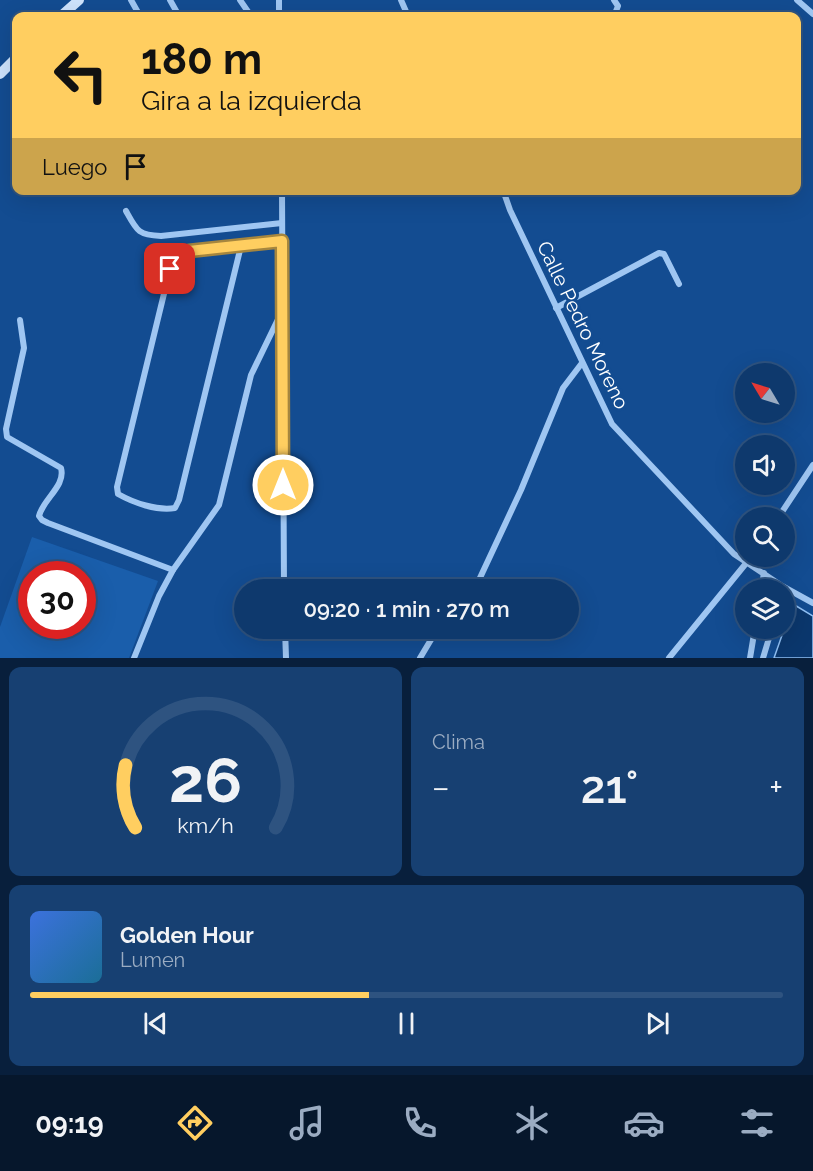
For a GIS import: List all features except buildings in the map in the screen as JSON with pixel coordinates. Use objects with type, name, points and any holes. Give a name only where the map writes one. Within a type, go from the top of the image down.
[{"type":"main road","points":[[66,12],[79,0]]},
{"type":"main road","points":[[0,74],[12,62]]},
{"type":"street","points":[[797,0],[813,14]]},
{"type":"street","points":[[282,195],[284,579]]},
{"type":"street","name":"Calle Pedro Moreno","points":[[504,195],[612,424],[735,555]]},
{"type":"street","points":[[126,211],[137,231],[145,236],[282,223]]},
{"type":"street","points":[[241,246],[175,508],[163,510],[126,499],[118,494],[117,487],[170,269],[176,257],[189,251],[282,241]]},
{"type":"street","points":[[556,308],[659,253],[664,254],[679,284]]},
{"type":"street","points":[[134,658],[159,596],[219,505],[250,375],[283,308]]},
{"type":"street","points":[[20,321],[24,348],[6,429],[8,437],[61,468],[63,472],[39,516],[48,523],[174,570]]},
{"type":"street","points":[[478,579],[521,490],[563,388],[582,363]]},
{"type":"street","points":[[785,507],[813,465]]},
{"type":"street","points":[[669,658],[744,567]]},
{"type":"street","name":"Calle Pedro Moreno","points":[[754,567],[771,579]]},
{"type":"street","points":[[763,579],[764,573]]},
{"type":"street","name":"Calle Pedro Moreno","points":[[795,594],[813,603]]},
{"type":"street","points":[[285,639],[286,658]]},
{"type":"street","points":[[420,658],[431,639]]},
{"type":"street","points":[[750,658],[753,639]]},
{"type":"street","points":[[763,658],[769,639]]},
{"type":"shaded area","points":[[32,537],[158,581],[129,658],[0,658],[0,627],[18,576],[18,639],[96,639],[96,561],[23,561]]},
{"type":"shaded area","points":[[795,605],[813,616],[813,658],[774,658],[781,639],[795,639]]},
{"type":"route","points":[[170,269],[176,257],[189,251],[282,241],[283,485]]}]
